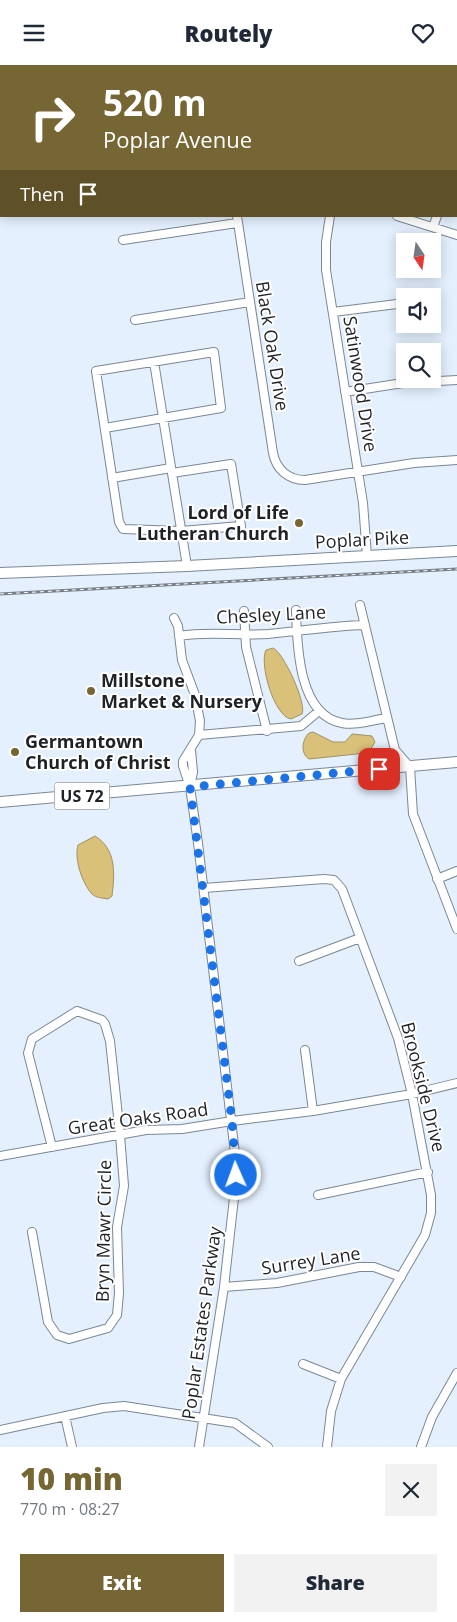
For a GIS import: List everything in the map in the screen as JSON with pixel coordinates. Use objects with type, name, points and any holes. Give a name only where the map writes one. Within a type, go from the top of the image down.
[{"type":"main road","name":"Poplar Pike","points":[[0,573],[187,566],[457,551]]},
{"type":"main road","name":"US 72","points":[[0,802],[190,787],[457,762]]},
{"type":"street","name":"Satinwood Drive","points":[[330,217],[325,260],[358,471],[367,556]]},
{"type":"street","points":[[400,217],[457,235]]},
{"type":"street","points":[[433,227],[437,217]]},
{"type":"street","points":[[122,240],[237,219]]},
{"type":"street","name":"Black Oak Drive","points":[[237,219],[273,453],[277,464],[288,476],[305,480],[358,471]]},
{"type":"street","points":[[135,320],[250,302]]},
{"type":"street","points":[[333,312],[396,304]]},
{"type":"street","points":[[105,428],[221,409],[214,352],[96,371],[112,477],[121,527],[128,531],[181,531],[241,525],[232,464],[112,477]]},
{"type":"street","points":[[154,362],[187,566]]},
{"type":"street","points":[[345,392],[403,383],[457,380]]},
{"type":"street","points":[[358,471],[414,463],[457,460]]},
{"type":"street","points":[[360,605],[395,750],[410,767],[413,814],[457,929]]},
{"type":"street","points":[[296,610],[296,630],[302,669],[311,699],[318,711],[327,717],[343,723],[388,718]]},
{"type":"street","points":[[244,611],[249,659],[257,682],[267,731]]},
{"type":"street","points":[[174,618],[179,636],[182,660],[197,709],[200,729],[198,735],[267,731],[301,726],[318,711]]},
{"type":"street","name":"Chesley Lane","points":[[179,636],[201,633],[245,634],[365,625]]},
{"type":"street","name":"Poplar Estates Parkway","points":[[198,735],[183,766],[190,787],[204,888],[236,1162],[235,1189],[224,1287],[199,1447]]},
{"type":"street","points":[[379,769],[395,750]]},
{"type":"street","points":[[437,879],[457,871]]},
{"type":"street","name":"Brookside Drive","points":[[204,888],[324,879],[334,881],[342,889],[398,1038],[412,1094],[428,1172],[431,1213],[425,1235],[340,1379],[331,1411],[327,1447]]},
{"type":"street","points":[[299,961],[360,938]]},
{"type":"street","name":"Bryn Mawr Circle","points":[[32,1232],[48,1322],[57,1335],[69,1339],[86,1336],[108,1328],[117,1315],[119,1293],[117,1227],[124,1186],[120,1135],[110,1041],[102,1020],[77,1011],[32,1039],[28,1053],[52,1147]]},
{"type":"street","points":[[305,1050],[314,1111]]},
{"type":"street","name":"Great Oaks Road","points":[[0,1156],[146,1130],[182,1129],[314,1111],[412,1094],[457,1083]]},
{"type":"street","points":[[318,1195],[428,1172]]},
{"type":"street","name":"Surrey Lane","points":[[224,1287],[277,1283],[359,1267],[374,1267],[401,1277]]},
{"type":"street","points":[[303,1364],[340,1379]]},
{"type":"street","points":[[421,1447],[432,1417],[456,1376]]},
{"type":"street","points":[[0,1430],[114,1406],[204,1417],[235,1423],[268,1447]]},
{"type":"street","points":[[65,1416],[72,1447]]},
{"type":"shaded area","points":[[273,648],[278,652],[288,668],[301,700],[302,714],[291,719],[285,716],[279,709],[269,689],[264,657],[266,650]]},
{"type":"shaded area","points":[[313,732],[333,742],[345,742],[352,734],[372,736],[375,742],[366,753],[309,759],[304,753],[303,746],[309,733]]},
{"type":"shaded area","points":[[95,836],[107,847],[112,862],[114,878],[112,896],[108,899],[92,894],[85,884],[78,864],[78,845]]},
{"type":"railway","points":[[0,594],[457,569]]},
{"type":"place","name":"Lord of Life Lutheran Church","points":[[299,523]]},
{"type":"place","name":"Millstone Market & Nursery","points":[[91,691]]},
{"type":"place","name":"Germantown Church of Christ","points":[[15,752]]},
{"type":"route","points":[[236,1175],[232,1121],[190,787],[379,769]]}]
